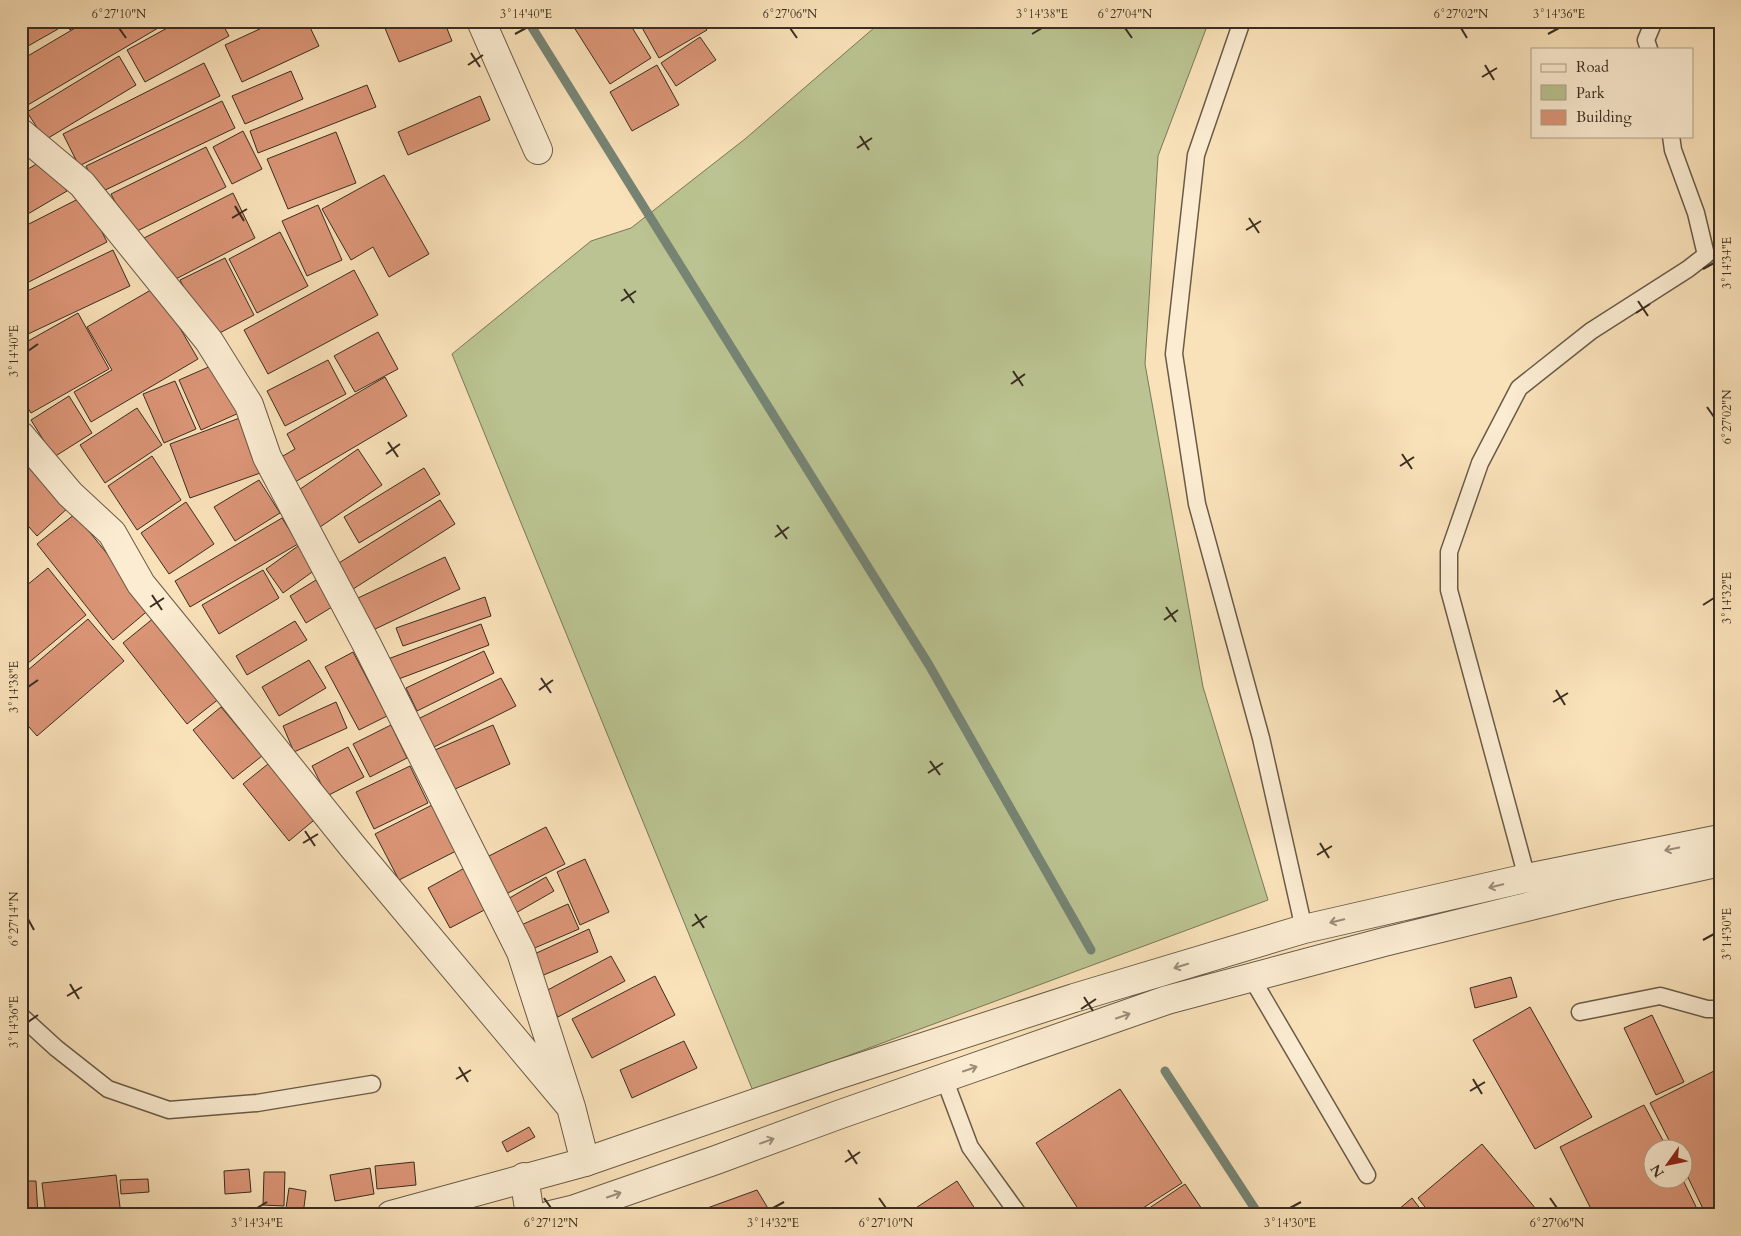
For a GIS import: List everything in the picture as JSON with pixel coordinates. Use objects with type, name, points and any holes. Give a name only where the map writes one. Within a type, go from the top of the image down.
[{"type":"street","points":[[482,21],[538,150]]},
{"type":"street","points":[[21,132],[82,184],[209,341],[248,405],[267,457],[366,643],[521,952],[571,1107],[585,1162]]},
{"type":"street","points":[[21,436],[70,494],[112,533],[141,584],[353,847],[571,1107]]},
{"type":"street","points":[[391,1215],[524,1177],[585,1162],[834,1076],[1074,998],[1304,929],[1528,878],[1720,839]]},
{"type":"street","points":[[550,1215],[575,1209],[697,1167],[838,1115],[1167,1000],[1384,942],[1616,885],[1720,862]]},
{"type":"street","points":[[524,1177],[530,1215]]},
{"type":"lane","points":[[1242,21],[1196,155],[1174,354],[1197,504],[1262,738],[1304,929]]},
{"type":"lane","points":[[1649,48],[1646,40],[1654,21]]},
{"type":"lane","points":[[1671,138],[1673,150],[1696,213],[1706,254],[1688,269]]},
{"type":"lane","points":[[1528,878],[1449,590],[1449,552],[1480,463],[1519,388],[1591,331],[1688,269],[1720,253]]},
{"type":"lane","points":[[1251,977],[1367,1175]]},
{"type":"lane","points":[[1580,1012],[1660,996],[1707,1009],[1720,1009]]},
{"type":"lane","points":[[21,1016],[56,1048],[108,1088],[169,1110],[257,1103],[372,1084]]},
{"type":"lane","points":[[944,1078],[970,1147],[1019,1215]]},
{"type":"green space","points":[[882,21],[1209,21],[1158,156],[1145,364],[1203,687],[1268,900],[753,1091],[452,354],[591,241],[631,228],[745,139]]},
{"type":"building","points":[[21,21],[53,21],[58,29],[21,50]]},
{"type":"building","points":[[65,21],[83,21],[70,30]]},
{"type":"building","points":[[87,21],[170,21],[21,109],[21,60]]},
{"type":"building","points":[[180,21],[221,21],[229,36],[145,82],[127,50]]},
{"type":"building","points":[[277,21],[307,21],[319,46],[242,82],[225,45]]},
{"type":"building","points":[[382,21],[444,21],[452,41],[399,62]]},
{"type":"building","points":[[570,21],[628,21],[651,58],[610,84]]},
{"type":"building","points":[[645,21],[701,21],[707,30],[659,58],[640,24]]},
{"type":"building","points":[[700,37],[716,60],[676,86],[661,63]]},
{"type":"building","points":[[119,56],[136,85],[45,140],[27,112]]},
{"type":"building","points":[[204,63],[220,96],[79,166],[63,134]]},
{"type":"building","points":[[657,65],[679,105],[632,131],[610,92]]},
{"type":"building","points":[[291,71],[303,99],[245,124],[232,96]]},
{"type":"building","points":[[367,85],[376,107],[258,153],[250,131]]},
{"type":"building","points":[[480,96],[490,120],[408,155],[398,132]]},
{"type":"building","points":[[222,101],[235,128],[99,193],[86,166]]},
{"type":"building","points":[[243,131],[262,169],[232,184],[213,147]]},
{"type":"building","points":[[336,132],[356,183],[288,209],[267,159]]},
{"type":"building","points":[[206,147],[226,187],[131,234],[111,194]]},
{"type":"building","points":[[47,158],[67,191],[21,218],[21,173]]},
{"type":"building","points":[[384,175],[429,254],[389,277],[373,247],[351,260],[322,209]]},
{"type":"building","points":[[233,193],[255,238],[168,283],[144,238]]},
{"type":"building","points":[[84,196],[107,242],[21,286],[21,228]]},
{"type":"building","points":[[318,205],[342,260],[307,276],[282,221]]},
{"type":"building","points":[[280,232],[308,286],[257,313],[229,259]]},
{"type":"building","points":[[113,250],[130,286],[26,335],[21,325],[21,294]]},
{"type":"building","points":[[225,258],[254,315],[210,338],[180,280]]},
{"type":"building","points":[[354,270],[378,315],[268,374],[244,330]]},
{"type":"building","points":[[156,287],[198,359],[91,422],[74,392],[112,370],[87,327]]},
{"type":"building","points":[[78,313],[109,369],[31,413],[21,397],[21,345]]},
{"type":"building","points":[[378,332],[398,369],[355,392],[334,356]]},
{"type":"building","points":[[328,360],[346,394],[285,426],[267,391]]},
{"type":"building","points":[[220,362],[241,412],[201,430],[179,380]]},
{"type":"building","points":[[385,377],[407,416],[290,485],[276,460],[295,449],[287,434]]},
{"type":"building","points":[[175,381],[196,429],[164,443],[143,394]]},
{"type":"building","points":[[69,396],[92,433],[54,457],[31,420]]},
{"type":"building","points":[[137,408],[162,445],[105,483],[80,445]]},
{"type":"building","points":[[245,416],[266,471],[190,498],[170,444]]},
{"type":"building","points":[[358,449],[382,485],[320,527],[296,492]]},
{"type":"building","points":[[21,454],[69,507],[37,536],[21,518]]},
{"type":"building","points":[[152,456],[181,500],[137,530],[108,486]]},
{"type":"building","points":[[424,468],[440,494],[359,543],[344,517]]},
{"type":"building","points":[[259,480],[280,513],[235,541],[214,507]]},
{"type":"building","points":[[440,500],[455,524],[350,591],[334,566]]},
{"type":"building","points":[[186,502],[214,544],[169,574],[141,533]]},
{"type":"building","points":[[75,514],[151,608],[113,640],[37,544]]},
{"type":"building","points":[[282,518],[298,544],[190,607],[175,581]]},
{"type":"building","points":[[298,546],[315,570],[283,593],[266,569]]},
{"type":"building","points":[[445,557],[460,589],[373,630],[358,598]]},
{"type":"building","points":[[48,568],[86,615],[21,669],[21,590]]},
{"type":"building","points":[[263,570],[279,598],[219,634],[202,605]]},
{"type":"building","points":[[316,580],[332,607],[306,623],[290,596]]},
{"type":"building","points":[[485,597],[491,616],[403,646],[396,628]]},
{"type":"building","points":[[155,617],[220,698],[187,724],[123,643]]},
{"type":"building","points":[[88,619],[124,661],[37,736],[21,718],[21,676]]},
{"type":"building","points":[[295,621],[307,640],[247,675],[236,656]]},
{"type":"building","points":[[481,624],[489,645],[396,680],[388,659]]},
{"type":"building","points":[[484,651],[494,673],[417,711],[406,688]]},
{"type":"building","points":[[353,652],[387,716],[359,730],[325,667]]},
{"type":"building","points":[[309,660],[326,688],[279,716],[262,687]]},
{"type":"building","points":[[501,678],[516,706],[432,748],[418,719]]},
{"type":"building","points":[[336,702],[347,728],[294,752],[283,726]]},
{"type":"building","points":[[221,707],[262,756],[233,779],[193,730]]},
{"type":"building","points":[[391,725],[407,758],[370,777],[353,744]]},
{"type":"building","points":[[493,725],[510,764],[453,790],[435,750]]},
{"type":"building","points":[[348,747],[364,777],[327,796],[312,766]]},
{"type":"building","points":[[273,760],[319,816],[289,841],[243,784]]},
{"type":"building","points":[[410,766],[428,803],[374,829],[356,792]]},
{"type":"building","points":[[434,804],[458,850],[399,880],[375,834]]},
{"type":"building","points":[[546,827],[565,864],[502,896],[483,859]]},
{"type":"building","points":[[585,859],[609,912],[580,925],[557,872]]},
{"type":"building","points":[[470,865],[492,906],[450,928],[428,888]]},
{"type":"building","points":[[546,877],[554,891],[514,914],[506,900]]},
{"type":"building","points":[[568,904],[579,929],[530,950],[519,926]]},
{"type":"building","points":[[589,929],[598,952],[539,977],[530,956]]},
{"type":"building","points":[[611,956],[625,981],[558,1017],[544,992]]},
{"type":"building","points":[[655,976],[675,1015],[592,1058],[572,1019]]},
{"type":"building","points":[[1511,977],[1517,997],[1475,1008],[1470,988]]},
{"type":"building","points":[[1530,1007],[1592,1117],[1535,1149],[1473,1040]]},
{"type":"building","points":[[1652,1015],[1684,1082],[1656,1095],[1624,1028]]},
{"type":"building","points":[[684,1041],[697,1068],[632,1098],[620,1070]]},
{"type":"building","points":[[1720,1068],[1720,1215],[1706,1215],[1693,1188],[1694,1138],[1668,1138],[1650,1103]]},
{"type":"building","points":[[1120,1089],[1182,1183],[1132,1215],[1082,1215],[1036,1143]]},
{"type":"building","points":[[1644,1105],[1662,1138],[1644,1138],[1644,1188],[1687,1188],[1700,1215],[1594,1215],[1560,1147]]},
{"type":"building","points":[[529,1127],[535,1137],[507,1152],[502,1142]]},
{"type":"building","points":[[1482,1144],[1541,1215],[1431,1215],[1418,1198]]},
{"type":"building","points":[[414,1162],[416,1185],[377,1189],[375,1166]]},
{"type":"building","points":[[370,1168],[374,1194],[335,1201],[330,1175]]},
{"type":"building","points":[[249,1169],[251,1192],[225,1194],[224,1171]]},
{"type":"building","points":[[264,1172],[285,1172],[284,1206],[263,1205]]},
{"type":"building","points":[[116,1175],[121,1215],[46,1215],[42,1183]]},
{"type":"building","points":[[148,1179],[149,1192],[121,1194],[120,1180]]},
{"type":"building","points":[[21,1181],[36,1181],[38,1215],[21,1215]]},
{"type":"building","points":[[957,1181],[979,1215],[905,1215]]},
{"type":"building","points":[[1185,1184],[1206,1215],[1139,1215]]},
{"type":"building","points":[[289,1188],[306,1191],[303,1215],[285,1215]]},
{"type":"building","points":[[757,1190],[772,1215],[688,1215]]},
{"type":"building","points":[[1412,1198],[1425,1215],[1392,1215]]},
{"type":"building","points":[[253,1211],[254,1215],[227,1214]]},
{"type":"waterway","points":[[528,21],[929,665],[1091,950]]},
{"type":"waterway","points":[[1165,1071],[1259,1215]]}]
